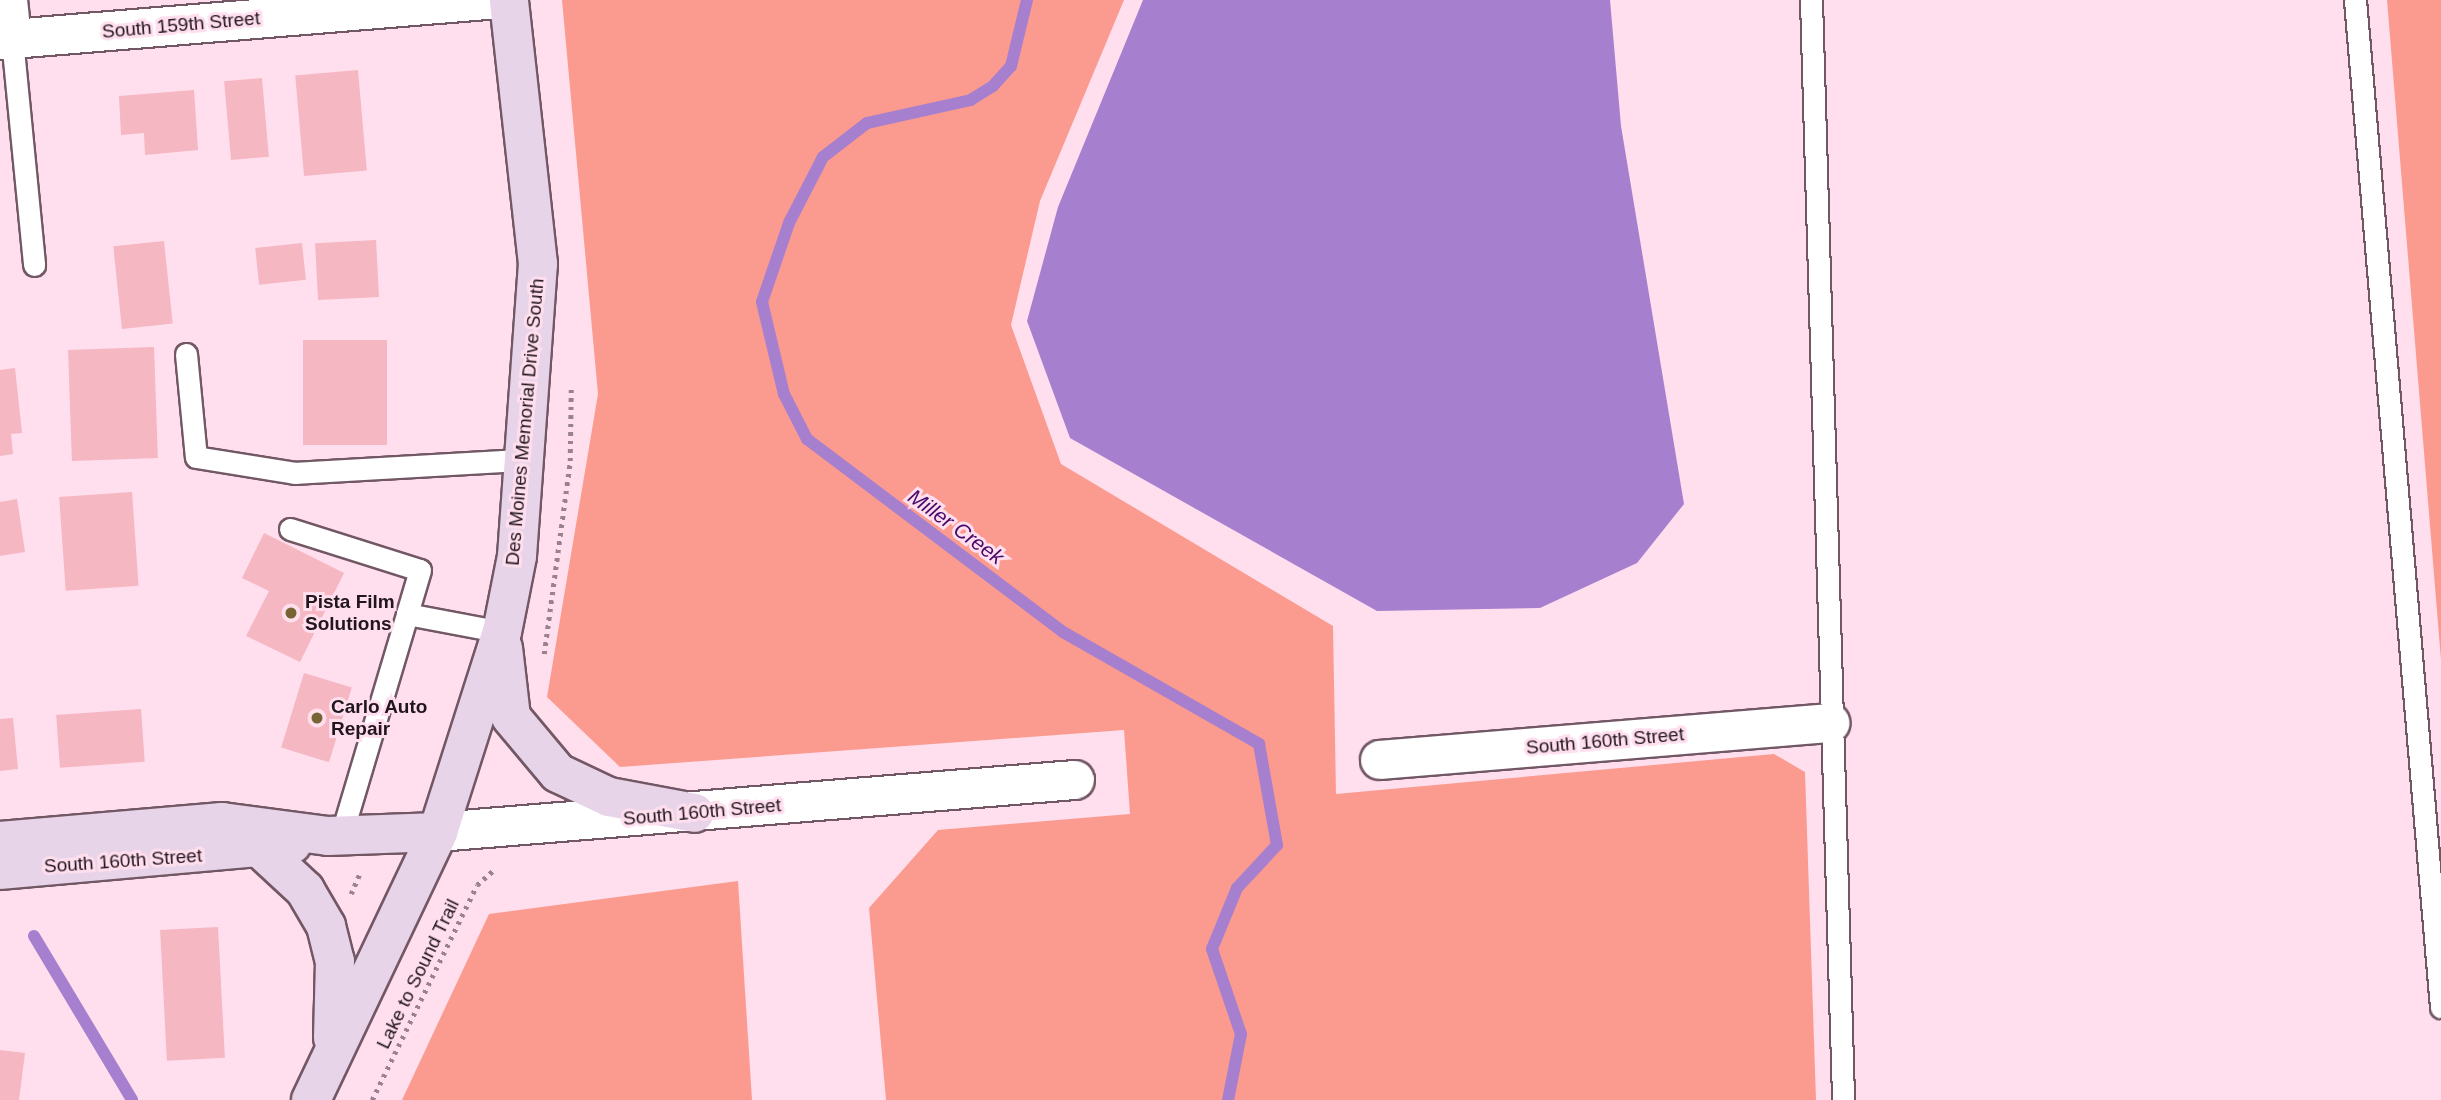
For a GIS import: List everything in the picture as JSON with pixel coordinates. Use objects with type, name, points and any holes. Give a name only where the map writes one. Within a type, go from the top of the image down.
[{"type":"main road","name":"Des Moines Memorial Drive South","points":[[311,1100],[438,832],[502,632],[517,556],[538,264],[509,0]]},
{"type":"main road","points":[[502,632],[511,717],[558,773],[609,797],[695,813]]},
{"type":"main road","name":"South 160th Street","points":[[0,841],[222,822],[334,836]]},
{"type":"main road","name":"South 160th Street","points":[[0,870],[262,850],[334,836],[438,832]]},
{"type":"main road","points":[[262,850],[305,890],[326,926],[337,1006],[331,1058]]},
{"type":"street","points":[[6,39],[8,0]]},
{"type":"street","name":"South 159th Street","points":[[6,39],[488,0]]},
{"type":"street","name":"South 160th Street","points":[[1380,760],[1830,723]]},
{"type":"street","name":"South 160th Street","points":[[438,832],[1075,780]]},
{"type":"lane","points":[[1811,0],[1843,1100]]},
{"type":"lane","points":[[2355,0],[2441,1007]]},
{"type":"lane","points":[[6,39],[34,265]]},
{"type":"lane","points":[[186,354],[196,457],[295,473],[523,460]]},
{"type":"lane","points":[[290,529],[420,570],[334,836]]},
{"type":"lane","points":[[407,614],[502,632]]},
{"type":"path","name":"Lake to Sound Trail","points":[[372,1100],[477,885],[495,869]]},
{"type":"path","points":[[356,886],[364,888]]},
{"type":"shaded area","points":[[562,0],[1124,0],[1040,201],[1011,325],[1061,464],[1333,626],[1336,794],[1774,754],[1805,772],[1816,1100],[886,1100],[869,908],[938,830],[1130,814],[1124,730],[620,767],[547,697],[598,394]]},
{"type":"shaded area","points":[[1143,0],[1610,0],[1621,126],[1684,504],[1637,563],[1540,608],[1377,611],[1070,438],[1027,321],[1058,207]]},
{"type":"shaded area","points":[[2387,0],[2441,0],[2441,660]]},
{"type":"shaded area","points":[[738,881],[752,1100],[402,1100],[489,914]]},
{"type":"building","points":[[358,70],[367,171],[304,176],[295,75]]},
{"type":"building","points":[[262,78],[269,157],[231,160],[224,81]]},
{"type":"building","points":[[194,90],[198,150],[145,155],[144,133],[121,135],[119,96]]},
{"type":"building","points":[[376,240],[379,297],[318,300],[315,243]]},
{"type":"building","points":[[164,241],[173,324],[122,329],[113,246]]},
{"type":"building","points":[[302,243],[306,280],[259,285],[255,248]]},
{"type":"building","points":[[303,340],[387,340],[387,445],[303,445]]},
{"type":"building","points":[[154,347],[158,458],[72,461],[68,350]]},
{"type":"building","points":[[15,368],[22,433],[11,434],[13,454],[0,456],[0,370]]},
{"type":"building","points":[[132,492],[139,586],[66,591],[59,497]]},
{"type":"building","points":[[17,499],[25,552],[0,556],[0,502]]},
{"type":"building","name":"Pista Film Solutions","points":[[264,533],[344,573],[300,662],[246,636],[269,591],[242,578]]},
{"type":"building","name":"Carlo Auto Repair","points":[[304,673],[352,688],[329,762],[281,748]]},
{"type":"building","points":[[141,709],[145,762],[60,768],[56,715]]},
{"type":"building","points":[[13,718],[18,769],[0,771],[0,719]]},
{"type":"building","points":[[218,927],[225,1058],[167,1061],[160,930]]},
{"type":"building","points":[[0,1050],[25,1053],[19,1100],[0,1100]]},
{"type":"waterway","name":"Miller Creek","points":[[1027,0],[1011,66],[993,86],[971,100],[867,123],[823,157],[789,223],[762,302],[784,394],[807,439],[1063,632],[1259,744],[1277,845],[1237,888],[1212,949],[1241,1034],[1228,1100]]},
{"type":"waterway","points":[[34,936],[132,1100]]},
{"type":"place","name":"Pista Film Solutions","points":[[291,613]]},
{"type":"place","name":"Carlo Auto Repair","points":[[317,718]]}]
